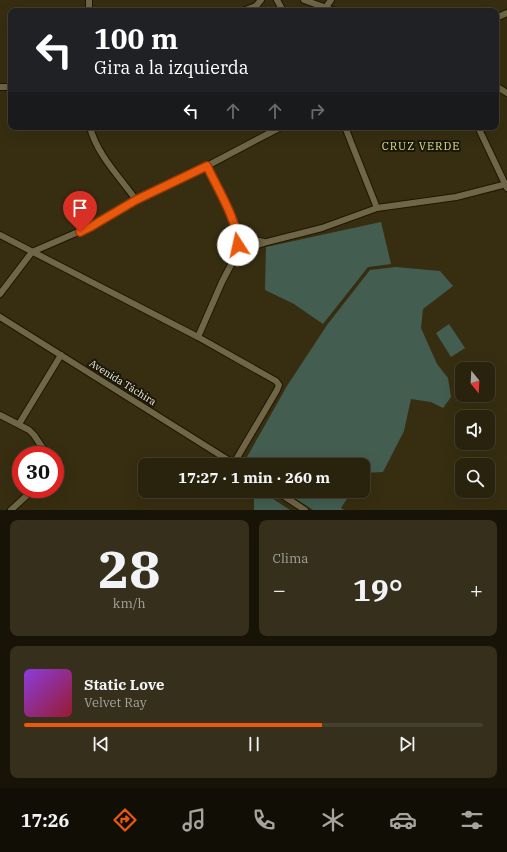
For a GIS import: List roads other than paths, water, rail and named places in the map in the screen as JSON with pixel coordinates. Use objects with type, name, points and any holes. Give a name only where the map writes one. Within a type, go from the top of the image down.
[{"type":"street","points":[[251,8],[256,6],[261,0]]},
{"type":"street","points":[[304,0],[326,7],[332,0]]},
{"type":"street","points":[[91,130],[98,149],[136,200]]},
{"type":"street","points":[[0,294],[32,252],[92,226],[136,200],[207,166],[275,130]]},
{"type":"street","points":[[346,130],[377,208]]},
{"type":"street","points":[[234,259],[241,252],[265,242],[322,228],[377,208],[456,197],[506,185],[479,130]]},
{"type":"street","points":[[198,337],[222,282],[234,259],[238,245],[238,234],[233,221],[207,166]]},
{"type":"street","points":[[233,221],[240,231],[249,238],[255,241],[265,242]]},
{"type":"street","points":[[0,235],[198,337],[276,381],[279,385],[238,458]]},
{"type":"street","name":"Avenida Táchira","points":[[0,316],[225,458]]},
{"type":"street","points":[[19,424],[61,355]]},
{"type":"street","points":[[0,415],[19,424],[32,433],[41,446]]},
{"type":"street","points":[[11,510],[24,498]]},
{"type":"street","points":[[287,498],[305,510]]},
{"type":"district","name":"CRUZ VERDE","points":[[421,146]]}]
